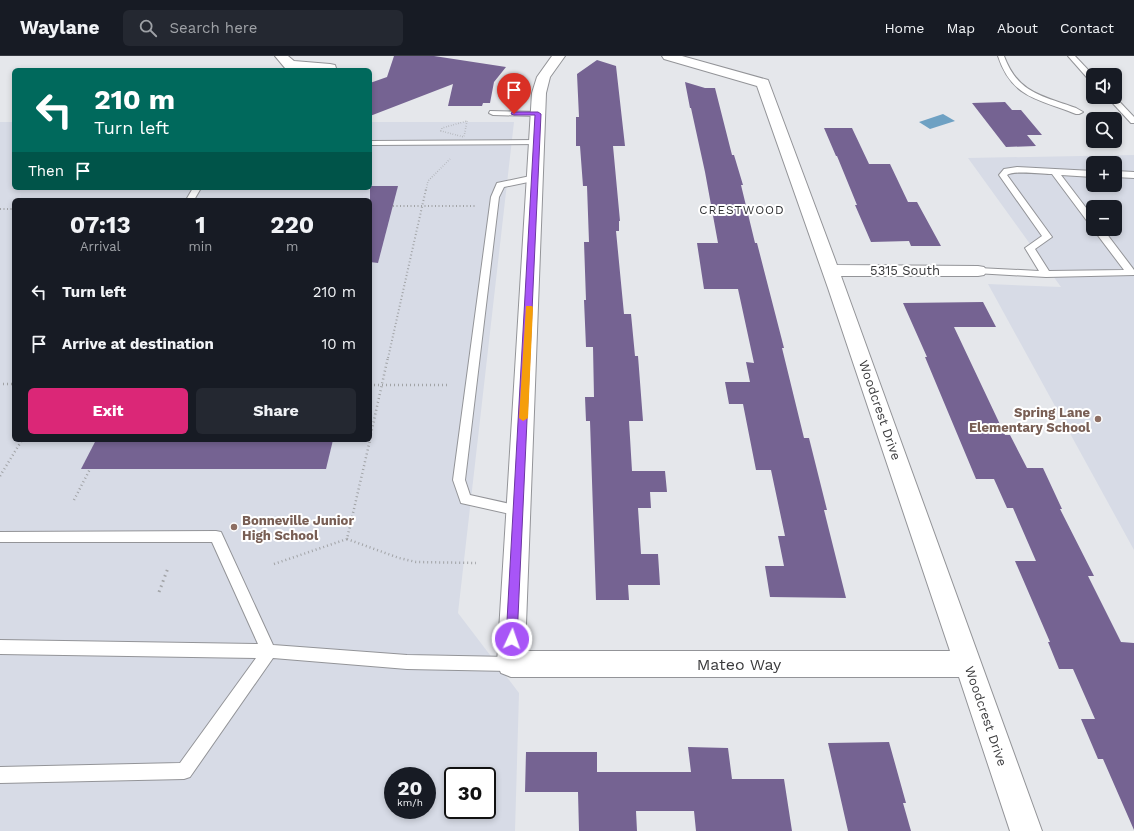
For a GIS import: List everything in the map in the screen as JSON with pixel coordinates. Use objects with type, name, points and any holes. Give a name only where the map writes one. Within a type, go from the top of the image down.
[{"type":"street","points":[[511,664],[540,83],[545,73],[559,56]]},
{"type":"street","name":"Woodcrest Drive","points":[[668,56],[763,83],[831,270],[1026,831]]},
{"type":"street","points":[[277,68],[286,60],[330,68]]},
{"type":"street","name":"5315 South","points":[[831,270],[978,271]]},
{"type":"street","name":"Mateo Way","points":[[511,664],[968,664]]},
{"type":"lane","points":[[1001,56],[1006,69],[1024,89],[1037,97],[1066,106],[1079,112]]},
{"type":"lane","points":[[1072,56],[1086,71]]},
{"type":"lane","points":[[1118,104],[1134,121]]},
{"type":"lane","points":[[493,113],[538,114]]},
{"type":"lane","points":[[372,143],[537,142]]},
{"type":"lane","points":[[1046,274],[1030,248],[1047,237],[1003,175],[1006,171],[1017,170],[1086,174]]},
{"type":"lane","points":[[1055,173],[1086,214]]},
{"type":"lane","points":[[1122,174],[1134,175]]},
{"type":"lane","points":[[519,511],[465,499],[458,480],[495,197],[500,185],[536,178]]},
{"type":"lane","points":[[978,271],[1046,274],[1131,273],[1103,236]]},
{"type":"lane","points":[[0,537],[216,536],[269,652]]},
{"type":"lane","points":[[0,647],[269,652],[407,662],[511,664]]},
{"type":"lane","points":[[0,775],[184,771],[269,652]]},
{"type":"path","points":[[372,430],[428,181],[450,159]]},
{"type":"path","points":[[392,206],[477,206]]},
{"type":"path","points":[[0,209],[12,209]]},
{"type":"path","points":[[3,384],[12,384]]},
{"type":"path","points":[[372,385],[450,385]]},
{"type":"path","points":[[0,476],[21,442]]},
{"type":"path","points":[[347,539],[369,442]]},
{"type":"path","points":[[74,500],[90,469]]},
{"type":"path","points":[[274,564],[347,539],[399,558],[416,562],[476,563]]},
{"type":"path","points":[[158,592],[168,568]]},
{"type":"shaded area","name":"Bonneville Junior High School","points":[[0,122],[12,122],[12,190],[372,190],[372,122],[514,122],[458,613],[519,693],[515,831],[0,831]]},
{"type":"shaded area","name":"Spring Lane Elementary School","points":[[1134,155],[1134,550],[988,284],[1061,287],[968,158]]},
{"type":"water","points":[[943,114],[955,121],[930,129],[919,122]]},
{"type":"building","points":[[394,56],[434,56],[506,67],[494,82],[490,103],[483,103],[482,106],[448,106],[453,84],[372,115],[372,82],[387,77]]},
{"type":"building","points":[[597,60],[616,66],[625,146],[613,146],[620,221],[619,231],[616,231],[624,314],[631,314],[635,356],[638,356],[643,421],[629,421],[632,471],[665,471],[667,492],[650,492],[651,508],[638,508],[641,554],[658,554],[660,585],[628,585],[629,600],[596,600],[590,421],[586,421],[585,397],[594,397],[593,347],[586,347],[584,300],[586,300],[584,242],[589,242],[587,186],[583,186],[580,146],[576,146],[576,117],[579,117],[577,74]]},
{"type":"building","points":[[685,82],[705,88],[715,88],[732,155],[734,155],[743,185],[741,185],[755,243],[757,243],[784,348],[782,348],[804,438],[809,438],[827,510],[824,510],[846,598],[770,597],[765,566],[784,566],[778,536],[785,536],[771,470],[756,470],[743,404],[729,404],[725,382],[750,382],[746,362],[754,363],[738,289],[704,289],[697,243],[718,243],[705,172]]},
{"type":"building","points":[[1005,102],[1012,110],[1021,110],[1042,135],[1027,135],[1036,146],[1006,147],[972,103]]},
{"type":"building","points":[[824,128],[852,128],[869,164],[890,164],[908,202],[917,202],[941,246],[911,246],[909,241],[871,242],[855,205],[857,205],[837,156]]},
{"type":"building","points":[[372,186],[398,186],[378,263],[372,262],[372,198],[370,198],[370,190],[372,190]]},
{"type":"building","points":[[983,302],[996,327],[954,327],[1005,435],[1010,435],[1027,468],[1043,468],[1062,509],[1060,509],[1094,576],[1088,576],[1121,642],[1134,643],[1134,830],[1103,759],[1098,759],[1081,719],[1095,719],[1073,669],[1059,669],[1048,642],[1050,642],[1015,561],[1036,561],[1013,508],[1007,508],[994,479],[976,479],[925,357],[927,357],[903,303]]},
{"type":"building","points":[[95,442],[333,442],[326,469],[81,469]]},
{"type":"building","points":[[889,742],[906,803],[903,803],[911,831],[848,831],[828,743]]},
{"type":"building","points":[[688,747],[728,748],[732,779],[784,779],[792,831],[696,831],[694,811],[636,811],[637,831],[579,831],[578,792],[525,792],[526,752],[597,752],[597,772],[691,772]]},
{"type":"slow traffic","points":[[523,418],[529,308]]},
{"type":"place","name":"Spring Lane Elementary School","points":[[1098,419]]},
{"type":"place","name":"Bonneville Junior High School","points":[[234,527]]},
{"type":"district","name":"CRESTWOOD","points":[[742,210]]},
{"type":"route","points":[[512,639],[538,114],[514,114]]}]
